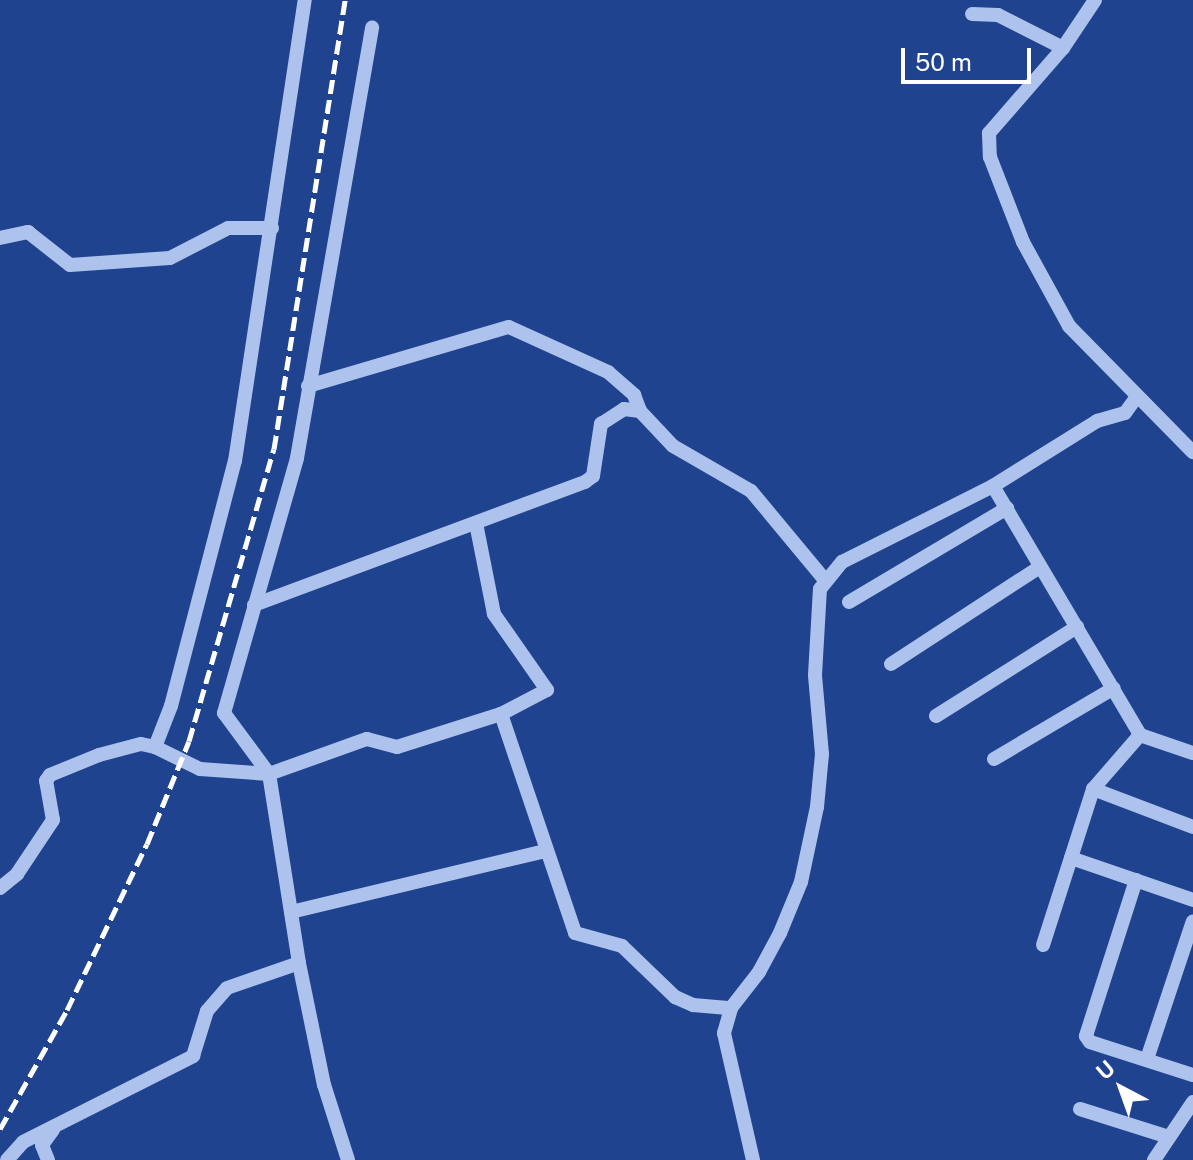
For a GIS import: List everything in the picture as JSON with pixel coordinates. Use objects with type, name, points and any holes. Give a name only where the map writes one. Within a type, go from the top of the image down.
[{"type":"street","points":[[155,747],[171,706],[235,461],[305,0]]},
{"type":"street","points":[[1095,0],[1063,48],[989,133],[990,157],[1056,306],[1080,341],[1135,399],[1193,452]]},
{"type":"street","points":[[972,14],[998,15],[1063,48]]},
{"type":"street","points":[[348,1160],[329,1103],[299,963],[269,774],[224,713],[297,458],[372,27]]},
{"type":"street","points":[[0,238],[28,232],[70,265],[170,258],[228,228],[272,228]]},
{"type":"street","points":[[308,386],[499,326],[608,372],[634,395],[640,411],[685,456],[751,491],[825,580]]},
{"type":"street","points":[[753,1160],[724,1033],[731,1008],[769,956],[801,882],[808,852],[821,781],[815,644],[825,580],[842,562],[993,486],[1097,421],[1125,413],[1135,399]]},
{"type":"street","points":[[254,605],[585,482],[593,476],[601,424],[624,409],[640,411]]},
{"type":"street","points":[[993,486],[1140,735],[1193,753]]},
{"type":"street","points":[[849,602],[1007,508]]},
{"type":"street","points":[[0,888],[17,874],[53,820],[46,781],[50,775],[99,755],[141,744],[155,747],[200,769],[269,774],[367,739],[397,747],[501,714],[547,690],[494,614],[476,523]]},
{"type":"street","points":[[891,664],[1040,567]]},
{"type":"street","points":[[936,716],[1077,627]]},
{"type":"street","points":[[994,759],[1114,688]]},
{"type":"street","points":[[501,714],[575,933],[622,946],[675,997],[693,1005],[731,1008]]},
{"type":"street","points":[[1043,945],[1093,789],[1140,735]]},
{"type":"street","points":[[1093,789],[1193,827]]},
{"type":"street","points":[[291,912],[545,851]]},
{"type":"street","points":[[1071,858],[1193,900]]},
{"type":"street","points":[[1136,880],[1086,1036],[1090,1042],[1193,1075]]},
{"type":"street","points":[[1147,1059],[1193,921]]},
{"type":"street","points":[[7,1160],[17,1146],[193,1056],[207,1011],[227,988],[299,963]]},
{"type":"street","points":[[1154,1160],[1193,1102]]},
{"type":"street","points":[[1080,1109],[1169,1137]]},
{"type":"street","points":[[48,1160],[42,1145],[57,1126]]},
{"type":"railway","points":[[0,1129],[67,1010],[147,844],[189,741],[274,449],[345,0]]}]
